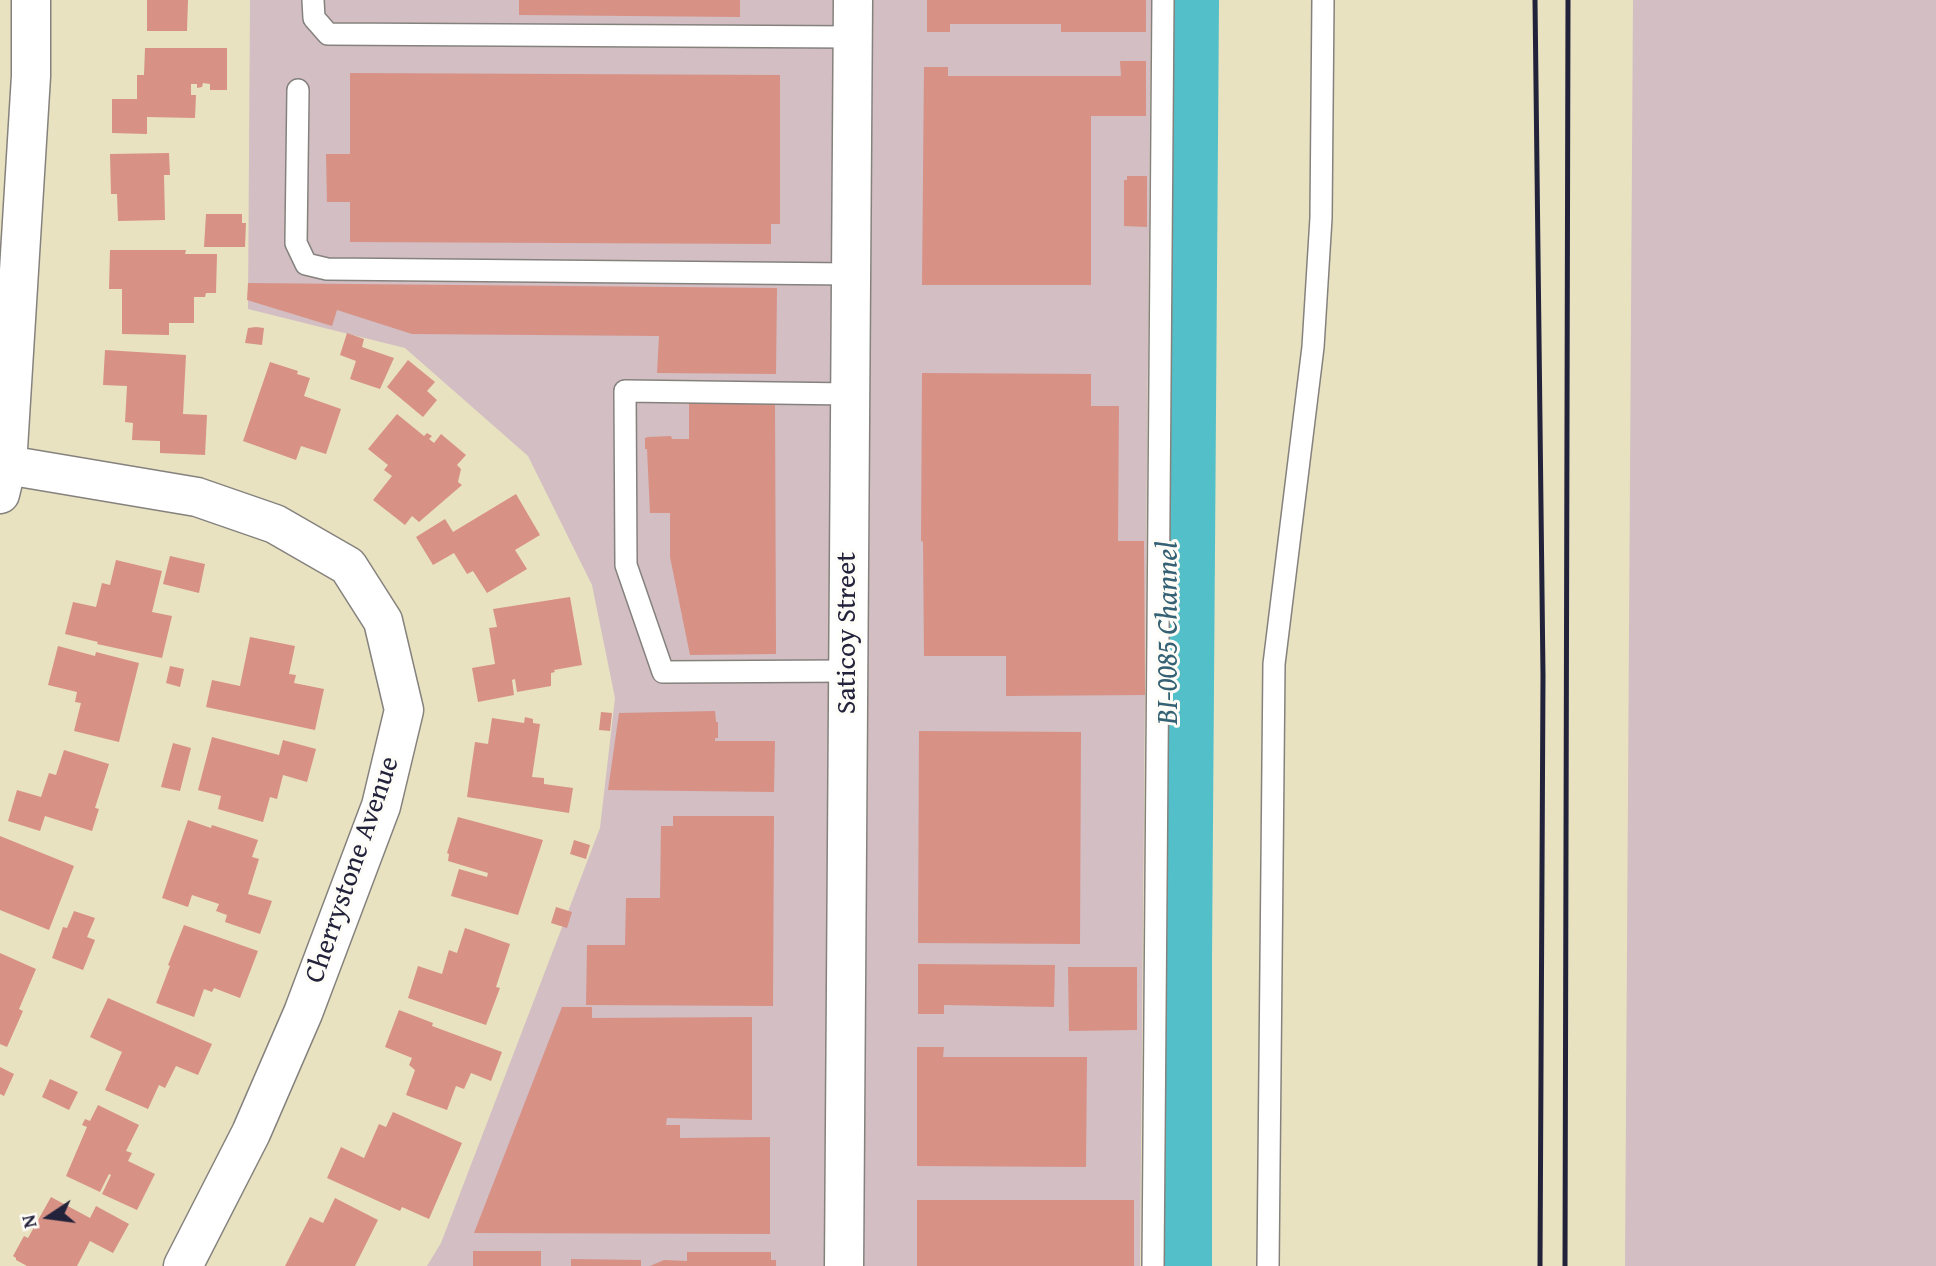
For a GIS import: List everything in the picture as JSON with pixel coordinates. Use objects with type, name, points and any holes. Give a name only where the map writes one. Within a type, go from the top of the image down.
[{"type":"street","points":[[3,480],[30,90],[31,0]]},
{"type":"street","name":"Saticoy Street","points":[[844,1266],[853,18]]},
{"type":"street","name":"Cherrystone Avenue","points":[[3,480],[197,498],[275,524],[348,566],[383,621],[404,710],[381,806],[303,1013],[251,1133],[183,1266]]},
{"type":"lane","points":[[313,0],[314,18],[328,34],[853,18]]},
{"type":"lane","points":[[1153,1266],[1163,0]]},
{"type":"lane","points":[[1268,1266],[1274,664],[1313,347],[1321,218],[1323,0]]},
{"type":"lane","points":[[298,90],[296,243],[306,264],[327,269],[850,274]]},
{"type":"lane","points":[[848,671],[663,672],[625,565],[625,391],[850,394]]},
{"type":"shaded area","points":[[250,0],[1151,0],[1140,1266],[427,1266],[441,1243],[600,828],[615,698],[592,585],[528,456],[405,348],[248,309]]},
{"type":"shaded area","points":[[1633,0],[1936,0],[1936,1266],[1625,1266]]},
{"type":"water","name":"BI-0085 Channel","points":[[1171,0],[1219,0],[1212,1266],[1162,1266]]},
{"type":"building","points":[[147,0],[188,0],[187,31],[147,31]]},
{"type":"building","points":[[519,0],[740,0],[740,17],[519,15]]},
{"type":"building","points":[[927,0],[1146,0],[1146,32],[1061,32],[1061,24],[950,24],[950,32],[927,32]]},
{"type":"building","points":[[145,48],[227,48],[227,90],[210,90],[210,84],[203,83],[202,87],[197,88],[197,84],[191,84],[191,95],[196,95],[195,118],[147,117],[147,134],[112,133],[112,99],[137,99],[137,75],[144,75]]},
{"type":"building","points":[[1120,61],[1146,61],[1146,116],[1091,116],[1091,285],[922,285],[924,67],[948,67],[948,76],[1121,76]]},
{"type":"building","points":[[350,73],[780,75],[780,224],[771,224],[771,244],[350,242],[350,202],[327,202],[326,154],[350,154]]},
{"type":"building","points":[[169,153],[170,175],[164,175],[165,220],[118,221],[117,194],[111,194],[110,154]]},
{"type":"building","points":[[1127,176],[1147,176],[1147,227],[1124,226],[1124,180],[1127,180]]},
{"type":"building","points":[[206,214],[242,214],[242,223],[246,223],[245,247],[204,247]]},
{"type":"building","points":[[110,250],[186,250],[185,254],[217,254],[216,293],[194,297],[194,323],[169,323],[169,335],[122,334],[122,289],[109,289]]},
{"type":"building","points":[[248,283],[777,288],[776,374],[657,373],[659,336],[412,334],[337,310],[332,326],[247,300]]},
{"type":"building","points":[[248,328],[264,328],[262,345],[245,343]]},
{"type":"building","points":[[347,333],[364,339],[362,347],[394,358],[380,389],[350,379],[356,361],[340,355]]},
{"type":"building","points":[[105,350],[186,355],[183,414],[207,415],[205,455],[160,453],[160,441],[132,440],[133,423],[125,422],[127,386],[103,385]]},
{"type":"building","points":[[408,360],[435,382],[427,391],[437,400],[423,417],[387,387]]},
{"type":"building","points":[[270,362],[310,378],[304,396],[341,409],[326,454],[301,446],[296,460],[243,441]]},
{"type":"building","points":[[922,373],[1091,374],[1091,406],[1119,406],[1118,541],[1144,541],[1145,695],[1006,696],[1006,656],[924,656],[923,541],[921,542]]},
{"type":"building","points":[[689,401],[775,401],[776,654],[690,655],[670,557],[670,513],[650,513],[645,449],[645,438],[648,437],[671,436],[672,439],[689,439]]},
{"type":"building","points":[[397,414],[424,436],[427,433],[432,436],[429,439],[434,443],[441,434],[466,455],[457,465],[461,469],[458,482],[462,485],[419,522],[412,516],[405,525],[373,500],[392,476],[384,470],[388,465],[368,449]]},
{"type":"building","points":[[516,494],[540,535],[515,550],[527,569],[487,593],[473,571],[467,574],[454,553],[433,565],[416,537],[445,519],[453,532]]},
{"type":"building","points":[[170,556],[205,564],[199,593],[163,584]]},
{"type":"building","points":[[116,560],[162,571],[152,612],[172,616],[162,658],[65,634],[73,602],[96,607],[102,583],[110,585]]},
{"type":"building","points":[[570,597],[582,665],[554,670],[555,672],[551,673],[551,686],[517,692],[515,679],[512,680],[514,695],[478,702],[472,668],[495,664],[489,628],[497,627],[493,609]]},
{"type":"building","points":[[250,637],[295,646],[289,674],[296,675],[294,683],[324,689],[315,730],[206,707],[212,680],[240,686]]},
{"type":"building","points":[[58,646],[95,656],[96,652],[139,663],[119,742],[74,731],[81,703],[75,702],[77,692],[48,685]]},
{"type":"building","points":[[170,666],[184,669],[180,687],[166,683]]},
{"type":"building","points":[[715,711],[718,738],[715,738],[715,741],[775,741],[774,792],[608,790],[619,713]]},
{"type":"building","points":[[601,712],[612,713],[610,731],[599,730]]},
{"type":"building","points":[[525,717],[540,724],[532,777],[544,778],[544,784],[573,788],[569,813],[467,797],[475,742],[488,744],[492,718],[524,723]]},
{"type":"building","points":[[919,731],[1081,732],[1080,944],[918,943]]},
{"type":"building","points":[[212,737],[279,755],[283,740],[316,749],[307,782],[283,775],[277,799],[270,797],[263,822],[218,809],[221,796],[198,790]]},
{"type":"building","points":[[173,743],[191,748],[180,791],[161,787]]},
{"type":"building","points":[[64,750],[109,764],[95,808],[99,809],[92,831],[45,816],[40,831],[8,821],[17,790],[41,797],[49,773],[56,775]]},
{"type":"building","points":[[673,816],[774,816],[773,1006],[586,1005],[587,945],[625,945],[626,898],[660,898],[661,826],[673,826]]},
{"type":"building","points":[[458,817],[543,840],[518,915],[451,896],[459,869],[487,877],[488,873],[448,861],[447,853]]},
{"type":"building","points":[[188,820],[258,840],[252,857],[259,859],[248,894],[272,901],[260,934],[225,922],[227,915],[216,911],[219,904],[192,895],[188,907],[162,898]]},
{"type":"building","points":[[0,836],[74,866],[49,930],[0,910]]},
{"type":"building","points":[[574,840],[590,845],[586,859],[570,854]]},
{"type":"building","points":[[556,907],[572,912],[567,928],[551,923]]},
{"type":"building","points":[[74,911],[95,918],[87,937],[95,940],[83,970],[52,958],[63,927],[67,928]]},
{"type":"building","points":[[184,925],[258,951],[240,998],[214,988],[212,992],[204,989],[194,1017],[156,1003]]},
{"type":"building","points":[[465,928],[510,944],[496,987],[500,988],[486,1025],[408,998],[418,966],[442,974],[449,950],[457,953]]},
{"type":"building","points":[[0,953],[36,969],[19,1009],[23,1011],[7,1047],[0,1044]]},
{"type":"building","points":[[918,964],[1055,965],[1054,1007],[944,1005],[944,1014],[918,1014]]},
{"type":"building","points":[[1068,967],[1137,967],[1137,1030],[1069,1031]]},
{"type":"building","points":[[108,998],[212,1044],[198,1075],[176,1066],[165,1088],[159,1085],[148,1109],[105,1090],[122,1052],[90,1037]]},
{"type":"building","points":[[562,1007],[592,1007],[592,1018],[752,1017],[752,1120],[667,1118],[666,1125],[680,1125],[680,1138],[770,1137],[770,1234],[474,1233]]},
{"type":"building","points":[[399,1010],[433,1023],[432,1026],[502,1052],[491,1081],[471,1073],[464,1089],[456,1086],[447,1110],[406,1095],[415,1070],[409,1065],[412,1058],[385,1047]]},
{"type":"building","points":[[917,1047],[944,1047],[943,1057],[1087,1057],[1086,1167],[917,1166]]},
{"type":"building","points":[[0,1067],[14,1074],[4,1096],[0,1094]]},
{"type":"building","points":[[50,1079],[78,1092],[69,1110],[42,1097]]},
{"type":"building","points":[[98,1105],[139,1125],[126,1151],[132,1153],[128,1161],[155,1174],[137,1210],[102,1194],[111,1175],[109,1174],[100,1192],[66,1176],[87,1127],[82,1125],[85,1119],[90,1121]]},
{"type":"building","points":[[393,1112],[462,1143],[429,1219],[402,1207],[400,1211],[327,1178],[341,1147],[364,1158],[379,1124],[386,1127]]},
{"type":"building","points":[[51,1197],[90,1218],[96,1206],[129,1224],[113,1253],[90,1241],[77,1266],[27,1266],[16,1260],[13,1256],[24,1236],[28,1238]]},
{"type":"building","points":[[335,1198],[378,1220],[355,1266],[285,1266],[310,1217],[323,1223]]},
{"type":"building","points":[[917,1200],[1134,1200],[1134,1266],[917,1266]]},
{"type":"building","points":[[473,1251],[541,1251],[541,1266],[473,1266]]},
{"type":"building","points":[[687,1252],[771,1252],[771,1260],[776,1260],[776,1266],[650,1266],[664,1260],[687,1261]]},
{"type":"building","points":[[571,1259],[641,1260],[641,1266],[571,1266]]},
{"type":"railway","points":[[1535,0],[1543,675],[1540,1266]]},
{"type":"railway","points":[[1565,1266],[1568,0]]}]
